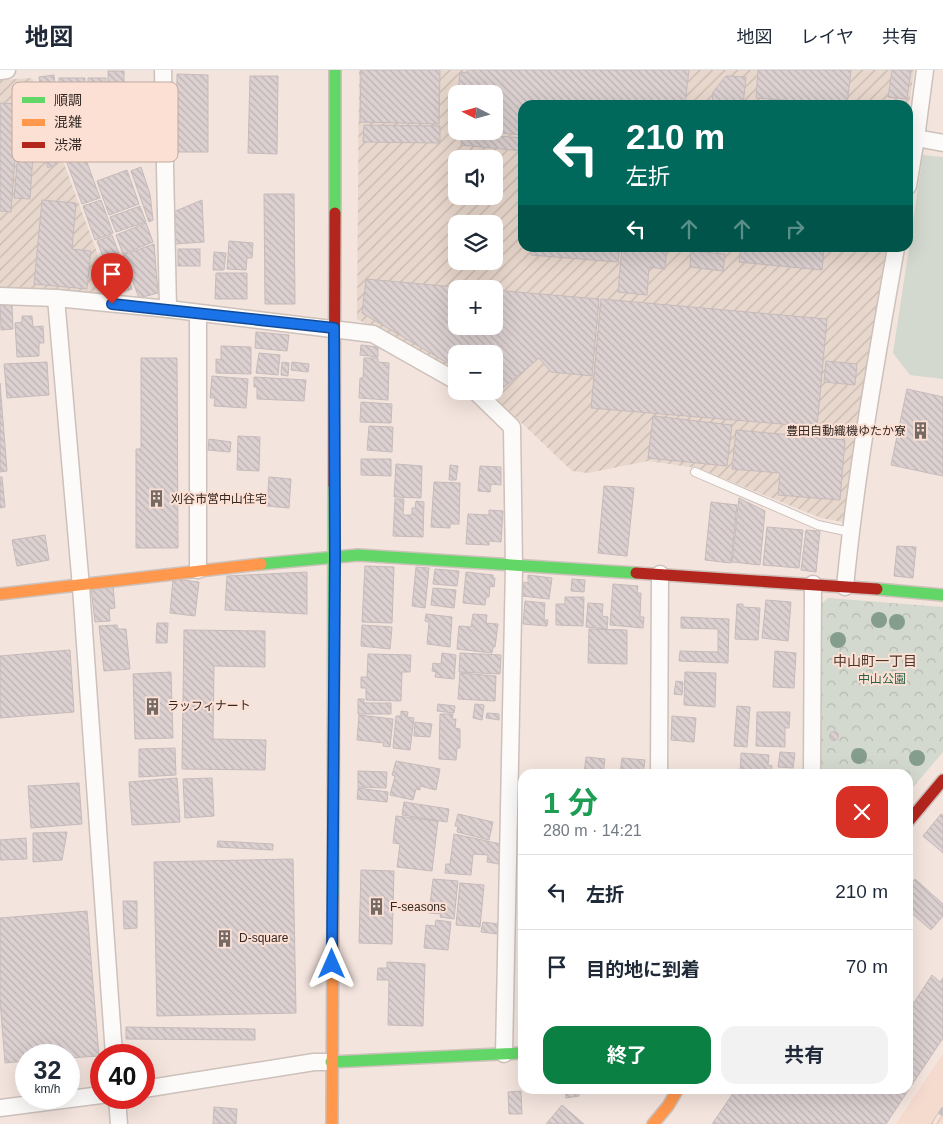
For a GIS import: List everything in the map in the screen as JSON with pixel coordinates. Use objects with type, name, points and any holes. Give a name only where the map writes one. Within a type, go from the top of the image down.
[{"type":"street","points":[[0,71],[7,70]]},
{"type":"street","points":[[332,1124],[335,70]]},
{"type":"street","points":[[913,156],[925,70]]},
{"type":"street","points":[[916,138],[943,143]]},
{"type":"street","points":[[165,162],[168,310]]},
{"type":"street","points":[[845,587],[850,532],[876,357],[895,252]]},
{"type":"street","points":[[0,296],[56,298],[334,328],[373,334],[448,376]]},
{"type":"street","points":[[56,298],[81,586],[113,1044]]},
{"type":"street","points":[[198,313],[198,570]]},
{"type":"street","points":[[484,400],[512,427],[514,566],[504,1054]]},
{"type":"street","points":[[0,594],[81,586],[198,570],[335,556],[358,556],[813,584],[943,595]]},
{"type":"street","points":[[659,769],[660,574]]},
{"type":"street","points":[[812,769],[813,584]]},
{"type":"street","points":[[913,816],[943,780]]},
{"type":"street","points":[[155,1087],[314,1062],[518,1053]]},
{"type":"street","points":[[652,1124],[668,1106],[675,1094]]},
{"type":"street","points":[[0,1108],[90,1096]]},
{"type":"street","points":[[118,1109],[120,1124]]},
{"type":"lane","points":[[695,472],[818,525],[850,532]]},
{"type":"shaded area","points":[[359,70],[914,70],[910,100],[518,100],[518,252],[885,252],[843,522],[821,518],[697,468],[648,461],[588,473],[572,471],[497,400],[503,400],[503,345],[448,345],[448,367],[357,319]]},
{"type":"shaded area","points":[[32,78],[33,82],[12,82],[12,162],[63,162],[114,298],[55,290],[0,288],[0,80]]},
{"type":"shaded area","points":[[943,1054],[943,1124],[896,1124]]},
{"type":"green space","points":[[923,155],[943,157],[943,379],[910,375],[893,353],[908,252],[913,252],[913,221]]},
{"type":"green space","name":"中山公園","points":[[828,598],[943,607],[943,752],[913,787],[913,769],[819,769],[822,603]]},
{"type":"building","points":[[361,70],[440,70],[439,124],[360,122]]},
{"type":"building","points":[[467,70],[689,70],[686,100],[518,100],[518,135],[503,133],[503,85],[459,85],[460,72],[466,73]]},
{"type":"building","points":[[758,70],[851,70],[848,100],[756,98]]},
{"type":"building","points":[[892,70],[911,70],[907,99],[888,97]]},
{"type":"building","points":[[108,71],[124,71],[124,82],[108,82]]},
{"type":"building","points":[[177,74],[208,75],[208,152],[178,152]]},
{"type":"building","points":[[54,75],[55,82],[40,82],[39,77]]},
{"type":"building","points":[[250,76],[278,76],[277,154],[248,153]]},
{"type":"building","points":[[726,76],[746,77],[744,100],[712,100],[713,92]]},
{"type":"building","points":[[59,78],[85,78],[85,82],[59,82]]},
{"type":"building","points":[[88,78],[106,78],[106,82],[88,82]]},
{"type":"building","points":[[0,103],[12,104],[12,162],[15,162],[11,212],[0,211]]},
{"type":"building","points":[[364,125],[440,126],[440,143],[363,142]]},
{"type":"building","points":[[503,136],[518,138],[518,151],[461,145],[461,140],[503,140]]},
{"type":"building","points":[[17,162],[33,162],[30,199],[14,198]]},
{"type":"building","points":[[46,162],[56,162],[57,164],[48,168]]},
{"type":"building","points":[[67,162],[87,162],[100,198],[82,204]]},
{"type":"building","points":[[141,167],[150,194],[153,220],[149,222],[131,171]]},
{"type":"building","points":[[127,170],[139,204],[109,215],[97,181]]},
{"type":"building","points":[[264,194],[294,194],[295,304],[265,304]]},
{"type":"building","points":[[42,200],[76,203],[72,249],[91,251],[87,289],[34,284]]},
{"type":"building","points":[[101,200],[113,233],[95,240],[83,206]]},
{"type":"building","points":[[202,200],[204,242],[175,244],[171,213]]},
{"type":"building","points":[[140,206],[146,222],[116,232],[110,217]]},
{"type":"building","points":[[146,223],[153,242],[123,254],[116,235]]},
{"type":"building","points":[[112,235],[132,289],[117,294],[97,241]]},
{"type":"building","points":[[229,241],[253,243],[252,258],[247,258],[246,270],[227,269]]},
{"type":"building","points":[[154,244],[158,293],[139,298],[123,255]]},
{"type":"building","points":[[178,249],[200,249],[200,266],[178,266]]},
{"type":"building","points":[[214,252],[226,253],[224,270],[213,270]]},
{"type":"building","points":[[531,252],[619,252],[618,262],[531,255]]},
{"type":"building","points":[[622,252],[667,252],[665,269],[649,267],[647,295],[618,292]]},
{"type":"building","points":[[691,252],[725,254],[723,271],[690,267]]},
{"type":"building","points":[[740,252],[824,252],[822,270],[739,262]]},
{"type":"building","points":[[216,273],[247,273],[247,299],[215,299]]},
{"type":"building","points":[[366,279],[448,286],[448,335],[503,335],[503,291],[599,299],[592,376],[551,372],[539,358],[503,388],[503,345],[448,345],[448,363],[362,313]]},
{"type":"building","points":[[601,299],[827,319],[817,427],[591,408]]},
{"type":"building","points":[[0,305],[12,305],[13,329],[1,330]]},
{"type":"building","points":[[22,316],[32,316],[33,327],[43,326],[44,343],[39,343],[39,356],[17,357],[15,323],[22,322]]},
{"type":"building","points":[[256,332],[289,335],[287,351],[255,348]]},
{"type":"building","points":[[361,345],[378,347],[378,357],[360,355]]},
{"type":"building","points":[[221,346],[251,347],[251,374],[216,373],[216,359],[221,360]]},
{"type":"building","points":[[259,353],[280,355],[278,375],[256,373]]},
{"type":"building","name":"刈谷市営中山住宅","points":[[141,358],[177,358],[178,548],[136,548],[136,449],[141,449]]},
{"type":"building","points":[[364,358],[378,358],[378,362],[389,363],[388,400],[359,398]]},
{"type":"building","points":[[826,361],[857,364],[855,385],[824,382]]},
{"type":"building","points":[[47,362],[49,395],[7,398],[4,364]]},
{"type":"building","points":[[282,362],[289,363],[288,376],[281,375]]},
{"type":"building","points":[[292,362],[309,364],[308,372],[291,370]]},
{"type":"building","points":[[212,376],[248,379],[246,408],[214,406],[215,398],[210,398]]},
{"type":"building","points":[[254,377],[306,380],[304,401],[257,399],[257,387],[254,387]]},
{"type":"building","points":[[0,383],[7,471],[0,472]]},
{"type":"building","name":"豊田自動織機ゆたか寮","points":[[907,389],[943,397],[943,476],[891,465]]},
{"type":"building","points":[[361,402],[392,404],[391,423],[360,422]]},
{"type":"building","points":[[653,416],[732,425],[727,466],[648,458]]},
{"type":"building","points":[[369,426],[393,427],[392,452],[367,450]]},
{"type":"building","points":[[736,430],[845,440],[840,500],[778,495],[780,473],[732,469]]},
{"type":"building","points":[[238,436],[260,437],[259,471],[237,470]]},
{"type":"building","points":[[209,439],[231,442],[230,452],[208,450]]},
{"type":"building","points":[[361,459],[391,459],[391,476],[361,475]]},
{"type":"building","points":[[396,464],[422,466],[421,498],[394,497]]},
{"type":"building","points":[[450,465],[458,466],[456,480],[449,480]]},
{"type":"building","points":[[480,466],[501,467],[501,485],[491,484],[490,492],[478,491]]},
{"type":"building","points":[[0,477],[2,477],[5,507],[0,508]]},
{"type":"building","points":[[269,477],[291,479],[289,508],[267,506]]},
{"type":"building","points":[[434,482],[460,483],[459,524],[450,524],[450,528],[431,527]]},
{"type":"building","points":[[604,486],[634,488],[627,556],[598,553]]},
{"type":"building","points":[[739,498],[765,511],[760,565],[732,562]]},
{"type":"building","points":[[395,499],[404,499],[403,515],[412,515],[412,508],[415,508],[416,501],[424,502],[423,537],[393,536]]},
{"type":"building","points":[[711,502],[737,505],[731,563],[705,560]]},
{"type":"building","points":[[489,510],[503,511],[501,542],[489,541],[489,545],[466,544],[468,514],[489,515]]},
{"type":"building","points":[[767,527],[803,530],[799,568],[763,565]]},
{"type":"building","points":[[806,530],[820,531],[816,572],[801,570]]},
{"type":"building","points":[[45,535],[49,560],[17,566],[12,540]]},
{"type":"building","points":[[897,546],[916,547],[913,578],[894,576]]},
{"type":"building","points":[[365,566],[394,567],[392,623],[362,622]]},
{"type":"building","points":[[416,567],[429,568],[425,608],[412,606]]},
{"type":"building","points":[[435,569],[459,571],[457,586],[433,584]]},
{"type":"building","points":[[307,572],[307,614],[225,610],[227,576]]},
{"type":"building","points":[[466,572],[493,575],[493,578],[495,578],[494,587],[490,586],[489,597],[486,597],[485,605],[463,603]]},
{"type":"building","points":[[528,575],[552,578],[549,599],[522,596],[524,582],[528,583]]},
{"type":"building","points":[[173,579],[199,582],[195,616],[170,613]]},
{"type":"building","points":[[572,579],[585,580],[584,592],[571,591]]},
{"type":"building","points":[[613,584],[638,586],[637,593],[641,593],[640,617],[644,617],[643,628],[610,625]]},
{"type":"building","points":[[113,586],[115,608],[109,609],[110,621],[95,622],[91,588]]},
{"type":"building","points":[[433,588],[456,590],[454,608],[431,605]]},
{"type":"building","points":[[565,597],[584,597],[583,626],[556,625],[556,604],[565,604]]},
{"type":"building","points":[[766,600],[791,602],[788,641],[762,638]]},
{"type":"building","points":[[525,601],[545,603],[544,620],[548,620],[547,626],[523,624]]},
{"type":"building","points":[[588,603],[603,604],[602,616],[608,617],[607,629],[586,627]]},
{"type":"building","points":[[737,604],[743,604],[743,607],[760,608],[758,640],[735,639]]},
{"type":"building","points":[[426,614],[452,617],[450,647],[427,644],[429,622],[425,621]]},
{"type":"building","points":[[473,614],[487,615],[486,623],[498,624],[495,647],[493,647],[492,653],[457,649],[459,626],[471,627]]},
{"type":"building","points":[[681,617],[729,619],[728,663],[679,661],[680,651],[718,652],[718,629],[681,628]]},
{"type":"building","points":[[157,623],[168,623],[167,643],[156,643]]},
{"type":"building","points":[[117,625],[118,629],[126,629],[130,669],[104,671],[99,626]]},
{"type":"building","points":[[362,625],[392,627],[390,649],[361,646]]},
{"type":"building","points":[[589,629],[627,630],[627,664],[588,663]]},
{"type":"building","points":[[184,630],[265,631],[265,667],[214,666],[213,739],[266,740],[265,770],[182,769]]},
{"type":"building","points":[[70,650],[74,712],[0,718],[0,656]]},
{"type":"building","points":[[775,651],[796,653],[794,688],[773,687]]},
{"type":"building","points":[[442,653],[456,655],[454,679],[435,677],[436,672],[432,671],[433,663],[441,664]]},
{"type":"building","points":[[460,653],[501,655],[500,674],[459,672]]},
{"type":"building","points":[[368,654],[411,655],[410,672],[402,672],[401,701],[366,700],[366,688],[361,688],[361,677],[367,677]]},
{"type":"building","name":"ラッフィナート","points":[[171,672],[173,738],[135,739],[133,674]]},
{"type":"building","points":[[685,672],[716,673],[715,707],[684,705]]},
{"type":"building","points":[[460,673],[496,676],[495,701],[458,699]]},
{"type":"building","points":[[676,681],[683,682],[682,695],[674,694]]},
{"type":"building","points":[[358,699],[364,699],[364,703],[391,703],[391,714],[358,714]]},
{"type":"building","points":[[438,704],[455,706],[454,713],[437,711]]},
{"type":"building","points":[[475,704],[484,705],[482,720],[473,718]]},
{"type":"building","points":[[737,706],[750,707],[747,747],[734,746]]},
{"type":"building","points":[[401,711],[408,712],[407,717],[414,718],[410,750],[393,748],[396,716],[401,716]]},
{"type":"building","points":[[757,712],[790,712],[789,728],[785,728],[785,747],[756,746]]},
{"type":"building","points":[[487,713],[499,714],[499,720],[486,718]]},
{"type":"building","points":[[440,714],[453,714],[452,719],[456,719],[455,728],[460,729],[460,748],[457,748],[456,760],[439,759]]},
{"type":"building","points":[[359,715],[393,719],[390,747],[383,746],[384,743],[357,740]]},
{"type":"building","points":[[672,716],[696,718],[694,742],[671,740]]},
{"type":"building","points":[[415,722],[432,724],[430,737],[414,736]]},
{"type":"building","points":[[834,731],[839,736],[834,741],[829,736]]},
{"type":"building","points":[[175,748],[176,775],[139,777],[139,749]]},
{"type":"building","points":[[780,752],[795,753],[793,768],[778,767]]},
{"type":"building","points":[[741,753],[769,755],[768,765],[772,766],[772,769],[740,769]]},
{"type":"building","points":[[586,757],[605,759],[604,769],[585,769]]},
{"type":"building","points":[[622,758],[645,760],[644,769],[621,769]]},
{"type":"building","points":[[396,761],[440,769],[436,790],[420,786],[420,790],[416,789],[413,800],[390,795],[395,776],[392,775]]},
{"type":"building","points":[[358,771],[387,772],[386,788],[358,787]]},
{"type":"building","points":[[177,778],[180,822],[132,825],[129,782]]},
{"type":"building","points":[[212,778],[214,816],[185,818],[183,779]]},
{"type":"building","points":[[79,783],[82,824],[31,828],[28,786]]},
{"type":"building","points":[[358,788],[388,792],[387,802],[357,799]]},
{"type":"building","points":[[404,802],[449,809],[447,822],[402,815]]},
{"type":"building","points":[[458,814],[493,822],[489,840],[457,832],[458,826],[455,826]]},
{"type":"building","points":[[941,814],[943,815],[943,853],[923,836]]},
{"type":"building","points":[[396,816],[438,821],[432,871],[397,867],[400,844],[393,843]]},
{"type":"building","points":[[67,832],[62,860],[33,862],[33,833]]},
{"type":"building","points":[[454,834],[501,844],[499,864],[487,862],[488,855],[473,854],[471,875],[445,873],[446,864],[450,864]]},
{"type":"building","points":[[26,838],[27,859],[0,860],[0,840]]},
{"type":"building","points":[[218,841],[273,844],[273,850],[217,847]]},
{"type":"building","name":"D-square","points":[[293,859],[296,1013],[157,1016],[154,862]]},
{"type":"building","name":"F-seasons","points":[[361,870],[394,871],[392,944],[359,943]]},
{"type":"building","points":[[433,879],[458,881],[454,919],[440,917],[441,914],[429,913]]},
{"type":"building","points":[[915,879],[943,904],[943,916],[931,930],[913,914],[913,882]]},
{"type":"building","points":[[460,883],[484,885],[480,927],[456,925]]},
{"type":"building","points":[[123,901],[137,901],[137,928],[124,929]]},
{"type":"building","points":[[87,911],[98,1044],[90,1044],[90,1057],[80,1057],[80,1044],[15,1044],[15,1062],[5,1063],[0,1000],[0,918]]},
{"type":"building","points":[[436,920],[451,922],[448,950],[424,948],[426,925],[435,926]]},
{"type":"building","points":[[483,922],[498,924],[497,934],[481,932]]},
{"type":"building","points":[[387,962],[425,964],[423,1026],[388,1025],[389,980],[377,980],[378,968],[387,968]]},
{"type":"building","points":[[932,975],[940,982],[943,978],[943,1038],[913,1083],[913,1004]]},
{"type":"building","points":[[126,1027],[255,1029],[255,1040],[126,1039]]},
{"type":"building","points":[[518,1091],[518,1094],[521,1094],[522,1114],[509,1114],[508,1092]]},
{"type":"building","points":[[566,1094],[579,1094],[579,1096],[566,1098]]},
{"type":"building","points":[[733,1094],[906,1094],[886,1124],[712,1124]]},
{"type":"building","points":[[562,1105],[584,1124],[546,1124]]},
{"type":"building","points":[[214,1107],[237,1109],[236,1124],[213,1124]]},
{"type":"railway","points":[[934,1124],[943,1110]]},
{"type":"traffic: fast","points":[[335,70],[335,213]]},
{"type":"traffic: fast","points":[[333,896],[334,485]]},
{"type":"traffic: fast","points":[[261,564],[358,555],[636,573]]},
{"type":"traffic: fast","points":[[877,589],[943,595]]},
{"type":"traffic: fast","points":[[331,1062],[518,1053]]},
{"type":"traffic: slow","points":[[0,594],[261,564]]},
{"type":"traffic: slow","points":[[332,1124],[333,896]]},
{"type":"traffic: slow","points":[[653,1124],[675,1094]]},
{"type":"traffic: jam","points":[[334,485],[335,213]]},
{"type":"traffic: jam","points":[[636,573],[877,589]]},
{"type":"traffic: jam","points":[[913,816],[943,780]]},
{"type":"place","name":"豊田自動織機ゆたか寮","points":[[920,431]]},
{"type":"place","name":"刈谷市営中山住宅","points":[[157,499]]},
{"type":"place","name":"ラッフィナート","points":[[153,706]]},
{"type":"place","name":"F-seasons","points":[[376,907]]},
{"type":"place","name":"D-square","points":[[225,938]]},
{"type":"district","name":"中山町一丁目","points":[[875,661]]},
{"type":"route","points":[[112,304],[334,328],[335,556],[332,964]]}]
